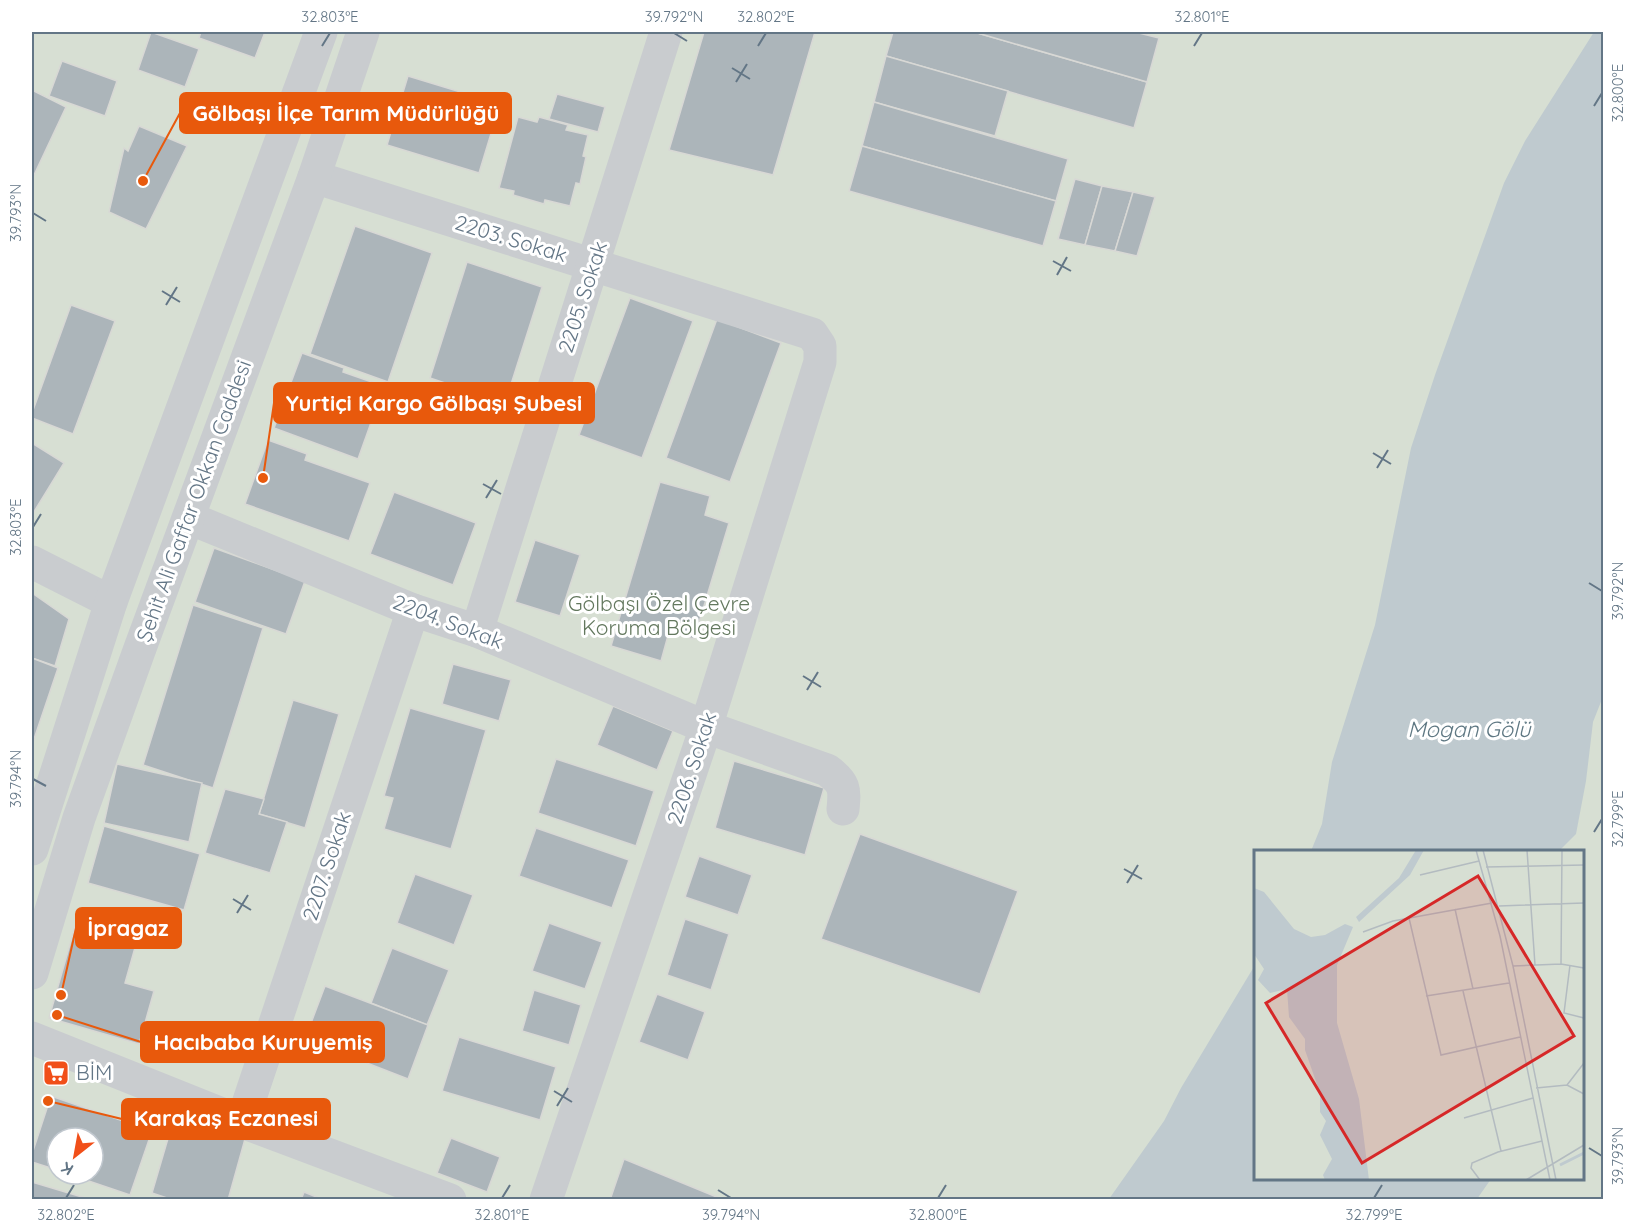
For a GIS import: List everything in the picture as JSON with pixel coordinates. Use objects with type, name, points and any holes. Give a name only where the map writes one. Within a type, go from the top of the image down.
[{"type":"street","name":"Şehit Ali Gaffar Okkan Caddesi","points":[[32,849],[111,602],[321,32]]},
{"type":"street","name":"Şehit Ali Gaffar Okkan Caddesi","points":[[32,973],[79,818],[314,177],[363,32]]},
{"type":"street","name":"2205. Sokak","points":[[477,632],[666,32]]},
{"type":"street","name":"2203. Sokak","points":[[314,177],[812,334]]},
{"type":"street","name":"2206. Sokak","points":[[546,1200],[706,727],[820,362],[820,346],[812,334]]},
{"type":"street","name":"2204. Sokak","points":[[189,518],[413,610],[477,632],[706,727],[827,771],[839,780],[845,790],[843,809]]},
{"type":"street","points":[[32,562],[111,602]]},
{"type":"street","name":"2207. Sokak","points":[[242,1122],[413,610]]},
{"type":"street","points":[[32,1038],[242,1122],[450,1200]]},
{"type":"green space","name":"Gölbaşı Özel Çevre Koruma Bölgesi","points":[[32,32],[1603,32],[1603,1199],[32,1199]]},
{"type":"water","name":"Mogan Gölü","points":[[1594,32],[1604,32],[1604,694],[1593,722],[1586,781],[1576,834],[1560,850],[1311,850],[1322,824],[1332,762],[1375,625],[1411,448],[1504,183],[1525,141]]},
{"type":"water","points":[[1254,967],[1254,1180],[1490,1180],[1477,1199],[1109,1199],[1164,1121],[1181,1088]]},
{"type":"building","points":[[151,32],[199,49],[185,87],[138,70]]},
{"type":"building","points":[[201,32],[265,32],[255,58],[199,38]]},
{"type":"building","points":[[704,32],[815,32],[773,175],[669,150]]},
{"type":"building","points":[[893,32],[974,32],[1147,82],[1134,128],[886,56]]},
{"type":"building","points":[[974,32],[1135,32],[1159,38],[1147,82]]},
{"type":"building","points":[[886,56],[1008,91],[995,136],[874,102]]},
{"type":"building","points":[[62,61],[117,81],[105,116],[49,96]]},
{"type":"building","points":[[408,76],[500,104],[479,173],[387,145]]},
{"type":"building","points":[[32,90],[66,107],[34,175],[32,174]]},
{"type":"building","points":[[557,94],[605,107],[598,132],[549,119]]},
{"type":"building","points":[[874,102],[1068,159],[1056,201],[862,146]]},
{"type":"building","points":[[518,117],[537,122],[539,117],[568,125],[566,130],[588,135],[580,184],[576,183],[570,206],[545,200],[544,204],[513,195],[514,191],[499,188]]},
{"type":"building","points":[[139,126],[187,146],[146,229],[109,212],[124,148],[128,151]]},
{"type":"building","points":[[862,146],[1056,201],[1043,246],[849,191]]},
{"type":"building","points":[[1075,179],[1102,186],[1085,245],[1058,239]]},
{"type":"building","points":[[1102,186],[1133,192],[1115,251],[1085,245]]},
{"type":"building","points":[[1133,192],[1155,197],[1137,256],[1115,251]]},
{"type":"building","points":[[355,226],[432,253],[388,382],[310,354]]},
{"type":"building","points":[[467,262],[542,287],[505,403],[430,378]]},
{"type":"building","points":[[630,298],[693,321],[642,458],[579,435]]},
{"type":"building","points":[[71,305],[115,321],[73,434],[32,418]]},
{"type":"building","points":[[717,319],[781,343],[730,482],[666,458]]},
{"type":"building","points":[[302,353],[344,368],[343,372],[389,388],[377,419],[373,417],[358,459],[274,428]]},
{"type":"building","points":[[268,440],[307,454],[305,460],[370,483],[349,541],[245,504]]},
{"type":"building","points":[[32,443],[64,463],[32,515]]},
{"type":"building","points":[[660,482],[710,496],[705,515],[729,523],[694,639],[669,632],[661,661],[611,646]]},
{"type":"building","points":[[394,492],[476,523],[453,585],[370,554]]},
{"type":"building","points":[[535,540],[580,555],[560,616],[515,602]]},
{"type":"building","points":[[214,548],[305,581],[286,634],[195,602]]},
{"type":"building","points":[[32,593],[69,619],[55,666],[32,658]]},
{"type":"building","points":[[193,605],[263,628],[213,788],[143,765]]},
{"type":"building","points":[[32,658],[58,668],[32,745]]},
{"type":"building","points":[[453,664],[511,680],[499,721],[442,704]]},
{"type":"building","points":[[293,700],[339,714],[305,828],[259,814]]},
{"type":"building","points":[[613,706],[673,731],[657,770],[597,745]]},
{"type":"building","points":[[410,708],[486,730],[451,849],[384,829],[393,798],[384,796]]},
{"type":"building","points":[[556,759],[654,791],[636,846],[538,813]]},
{"type":"building","points":[[734,761],[824,788],[805,855],[715,828]]},
{"type":"building","points":[[117,764],[202,783],[189,842],[104,823]]},
{"type":"building","points":[[225,789],[264,799],[259,814],[287,822],[270,873],[205,853]]},
{"type":"building","points":[[104,826],[200,854],[184,910],[88,883]]},
{"type":"building","points":[[536,828],[629,860],[612,908],[519,876]]},
{"type":"building","points":[[860,834],[1018,891],[980,994],[821,939]]},
{"type":"building","points":[[699,856],[752,875],[738,915],[685,897]]},
{"type":"building","points":[[415,874],[473,895],[454,945],[397,923]]},
{"type":"building","points":[[685,919],[729,934],[711,990],[667,975]]},
{"type":"building","points":[[77,920],[138,937],[125,983],[154,991],[139,1044],[49,1018]]},
{"type":"building","points":[[549,923],[602,942],[585,989],[532,971]]},
{"type":"building","points":[[392,948],[449,970],[427,1025],[371,1003]]},
{"type":"building","points":[[325,986],[428,1025],[408,1079],[305,1039]]},
{"type":"building","points":[[534,990],[581,1005],[569,1045],[522,1031]]},
{"type":"building","points":[[657,994],[705,1012],[688,1060],[639,1042]]},
{"type":"building","points":[[459,1037],[556,1067],[540,1120],[442,1091]]},
{"type":"building","points":[[51,1096],[152,1131],[130,1195],[103,1186],[105,1126],[45,1126],[45,1166],[32,1162],[32,1154]]},
{"type":"building","points":[[174,1118],[245,1139],[228,1200],[173,1200],[152,1193]]},
{"type":"building","points":[[451,1138],[500,1157],[487,1192],[437,1173]]},
{"type":"building","points":[[624,1159],[724,1200],[610,1200]]},
{"type":"building","points":[[32,1182],[92,1200],[32,1200]]},
{"type":"building","points":[[304,1192],[324,1200],[301,1200]]},
{"type":"place","name":"Gölbaşı İlçe Tarım Müdürlüğü","points":[[143,181]]},
{"type":"place","name":"Yurtiçi Kargo Gölbaşı Şubesi","points":[[263,478]]},
{"type":"place","name":"İpragaz","points":[[61,995]]},
{"type":"place","name":"Hacıbaba Kuruyemiş","points":[[57,1015]]},
{"type":"place","name":"BİM","points":[[56,1073]]},
{"type":"place","name":"Karakaş Eczanesi","points":[[48,1101]]}]
